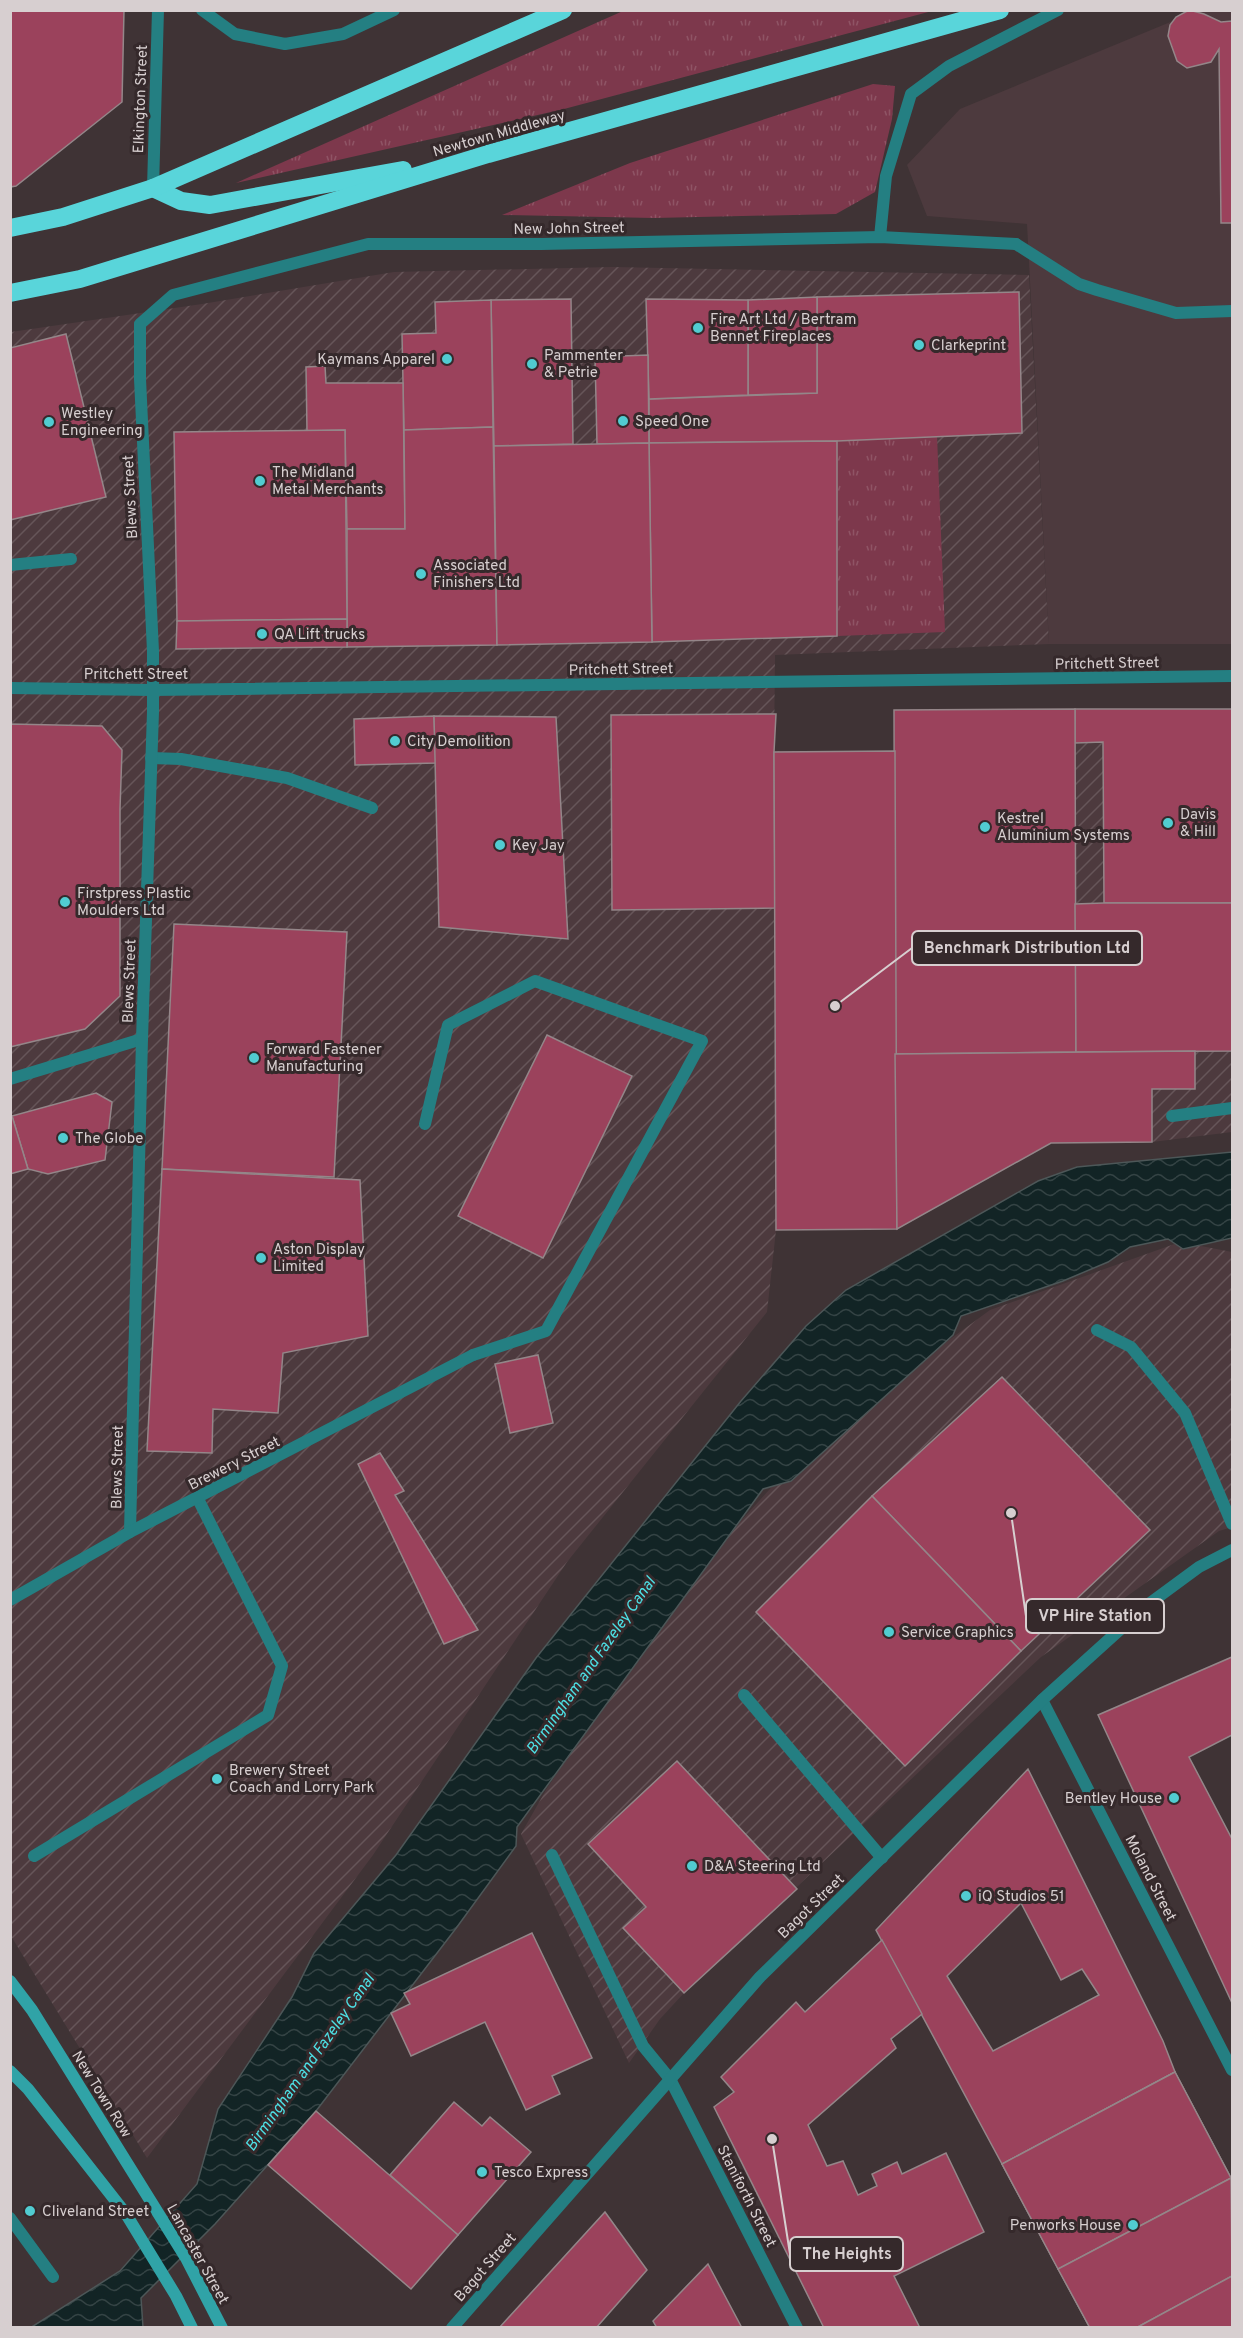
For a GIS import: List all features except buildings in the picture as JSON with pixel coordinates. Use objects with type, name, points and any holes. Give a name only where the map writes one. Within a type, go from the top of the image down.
[{"type":"highway","points":[[10,228],[63,217],[153,188],[563,10]]},
{"type":"highway","name":"Newtown Middleway","points":[[10,292],[80,279],[488,154],[1000,10]]},
{"type":"highway","points":[[153,188],[182,201],[210,205],[488,154]]},
{"type":"main road","name":"New Town Row","points":[[10,1981],[32,2010],[147,2195]]},
{"type":"main road","points":[[10,2071],[28,2090],[126,2214],[192,2327]]},
{"type":"main road","name":"Lancaster Street","points":[[147,2195],[186,2258],[222,2328]]},
{"type":"street","name":"Elkington Street","points":[[153,188],[158,10]]},
{"type":"street","points":[[202,10],[235,34],[285,44],[343,33],[394,10]]},
{"type":"street","points":[[880,237],[886,176],[911,94],[949,66],[1058,10]]},
{"type":"street","name":"New John Street","points":[[140,324],[173,296],[368,244],[542,244],[880,237],[1016,244],[1079,284],[1097,290],[1176,312],[1233,312]]},
{"type":"street","name":"Blews Street","points":[[130,1532],[153,651],[140,379],[140,324]]},
{"type":"street","points":[[10,566],[71,559]]},
{"type":"street","name":"Pritchett Street","points":[[10,688],[152,690],[1233,676]]},
{"type":"street","points":[[151,758],[182,759],[287,778],[372,808]]},
{"type":"street","name":"Brewery Street","points":[[10,1600],[130,1532],[473,1355],[546,1331],[702,1041],[535,981],[448,1025],[425,1124]]},
{"type":"street","points":[[10,1079],[142,1039]]},
{"type":"street","points":[[1172,1116],[1233,1108]]},
{"type":"street","points":[[1097,1330],[1131,1347],[1185,1413],[1233,1524]]},
{"type":"street","points":[[34,1856],[268,1715],[282,1666],[198,1498]]},
{"type":"street","name":"Bagot Street","points":[[452,2328],[760,1977],[1042,1700],[1146,1606],[1199,1567],[1233,1550]]},
{"type":"street","points":[[744,1695],[882,1858]]},
{"type":"street","name":"Moland Street","points":[[1042,1700],[1233,2070]]},
{"type":"street","name":"Staniforth Street","points":[[552,1855],[643,2046],[670,2079],[796,2328]]},
{"type":"street","name":"New Town Row","points":[[10,1971],[32,2010]]},
{"type":"street","points":[[10,2218],[53,2277]]},
{"type":"shaded area","points":[[1197,11],[1232,11],[1232,644],[1049,644],[1027,224],[927,216],[907,165],[960,109]]},
{"type":"shaded area","points":[[612,267],[1029,275],[1049,644],[775,655],[774,751],[894,751],[894,710],[1232,709],[1232,1132],[1152,1142],[1051,1143],[897,1229],[776,1230],[767,1312],[567,1562],[373,1855],[147,2158],[11,1936],[11,332],[202,304],[394,272]]},
{"type":"shaded area","points":[[1180,1242],[1232,1252],[1232,1527],[1219,1531],[1041,1657],[684,1993],[660,2019],[629,2063],[521,1834],[546,1790],[673,1596],[817,1437],[990,1310]]},
{"type":"green space","points":[[623,11],[932,11],[564,109],[236,183]]},
{"type":"green space","points":[[873,84],[895,86],[892,119],[875,192],[836,214],[654,218],[502,215],[630,163]]},
{"type":"green space","points":[[937,436],[945,632],[837,636],[837,441]]},
{"type":"water","name":"Birmingham and Fazeley Canal","points":[[1232,1152],[1232,1238],[1183,1249],[1168,1239],[1130,1247],[1108,1262],[1063,1281],[961,1316],[953,1335],[791,1481],[763,1489],[517,1827],[516,1846],[316,2111],[215,2224],[141,2298],[143,2327],[30,2328],[120,2271],[197,2184],[218,2109],[292,1997],[314,1953],[396,1855],[536,1658],[741,1401],[806,1326],[846,1290],[1038,1181],[1077,1167]]},
{"type":"place","name":"Fire Art Ltd / Bertram Bennet Fireplaces","points":[[698,328]]},
{"type":"place","name":"Clarkeprint","points":[[919,345]]},
{"type":"place","name":"Kaymans Apparel","points":[[447,359]]},
{"type":"place","name":"Pammenter & Petrie","points":[[532,364]]},
{"type":"place","name":"Speed One","points":[[623,421]]},
{"type":"place","name":"Westley Engineering","points":[[49,422]]},
{"type":"place","name":"The Midland Metal Merchants","points":[[260,481]]},
{"type":"place","name":"Associated Finishers Ltd","points":[[421,574]]},
{"type":"place","name":"QA Lift trucks","points":[[262,634]]},
{"type":"place","name":"City Demolition","points":[[395,741]]},
{"type":"place","name":"Davis & Hill","points":[[1168,823]]},
{"type":"place","name":"Kestrel Aluminium Systems","points":[[985,827]]},
{"type":"place","name":"Key Jay","points":[[500,845]]},
{"type":"place","name":"Firstpress Plastic Moulders Ltd","points":[[65,902]]},
{"type":"place","name":"Benchmark Distribution Ltd","points":[[835,1006]]},
{"type":"place","name":"Forward Fastener Manufacturing","points":[[254,1058]]},
{"type":"place","name":"The Globe","points":[[63,1138]]},
{"type":"place","name":"Aston Display Limited","points":[[261,1258]]},
{"type":"place","name":"VP Hire Station","points":[[1011,1513]]},
{"type":"place","name":"Service Graphics","points":[[889,1632]]},
{"type":"place","name":"Brewery Street Coach and Lorry Park","points":[[217,1779]]},
{"type":"place","name":"Bentley House","points":[[1174,1798]]},
{"type":"place","name":"D&A Steering Ltd","points":[[692,1866]]},
{"type":"place","name":"iQ Studios 51","points":[[966,1896]]},
{"type":"place","name":"The Heights","points":[[772,2139]]},
{"type":"place","name":"Tesco Express","points":[[482,2172]]},
{"type":"place","name":"Cliveland Street","points":[[30,2211]]},
{"type":"place","name":"Penworks House","points":[[1133,2225]]}]
